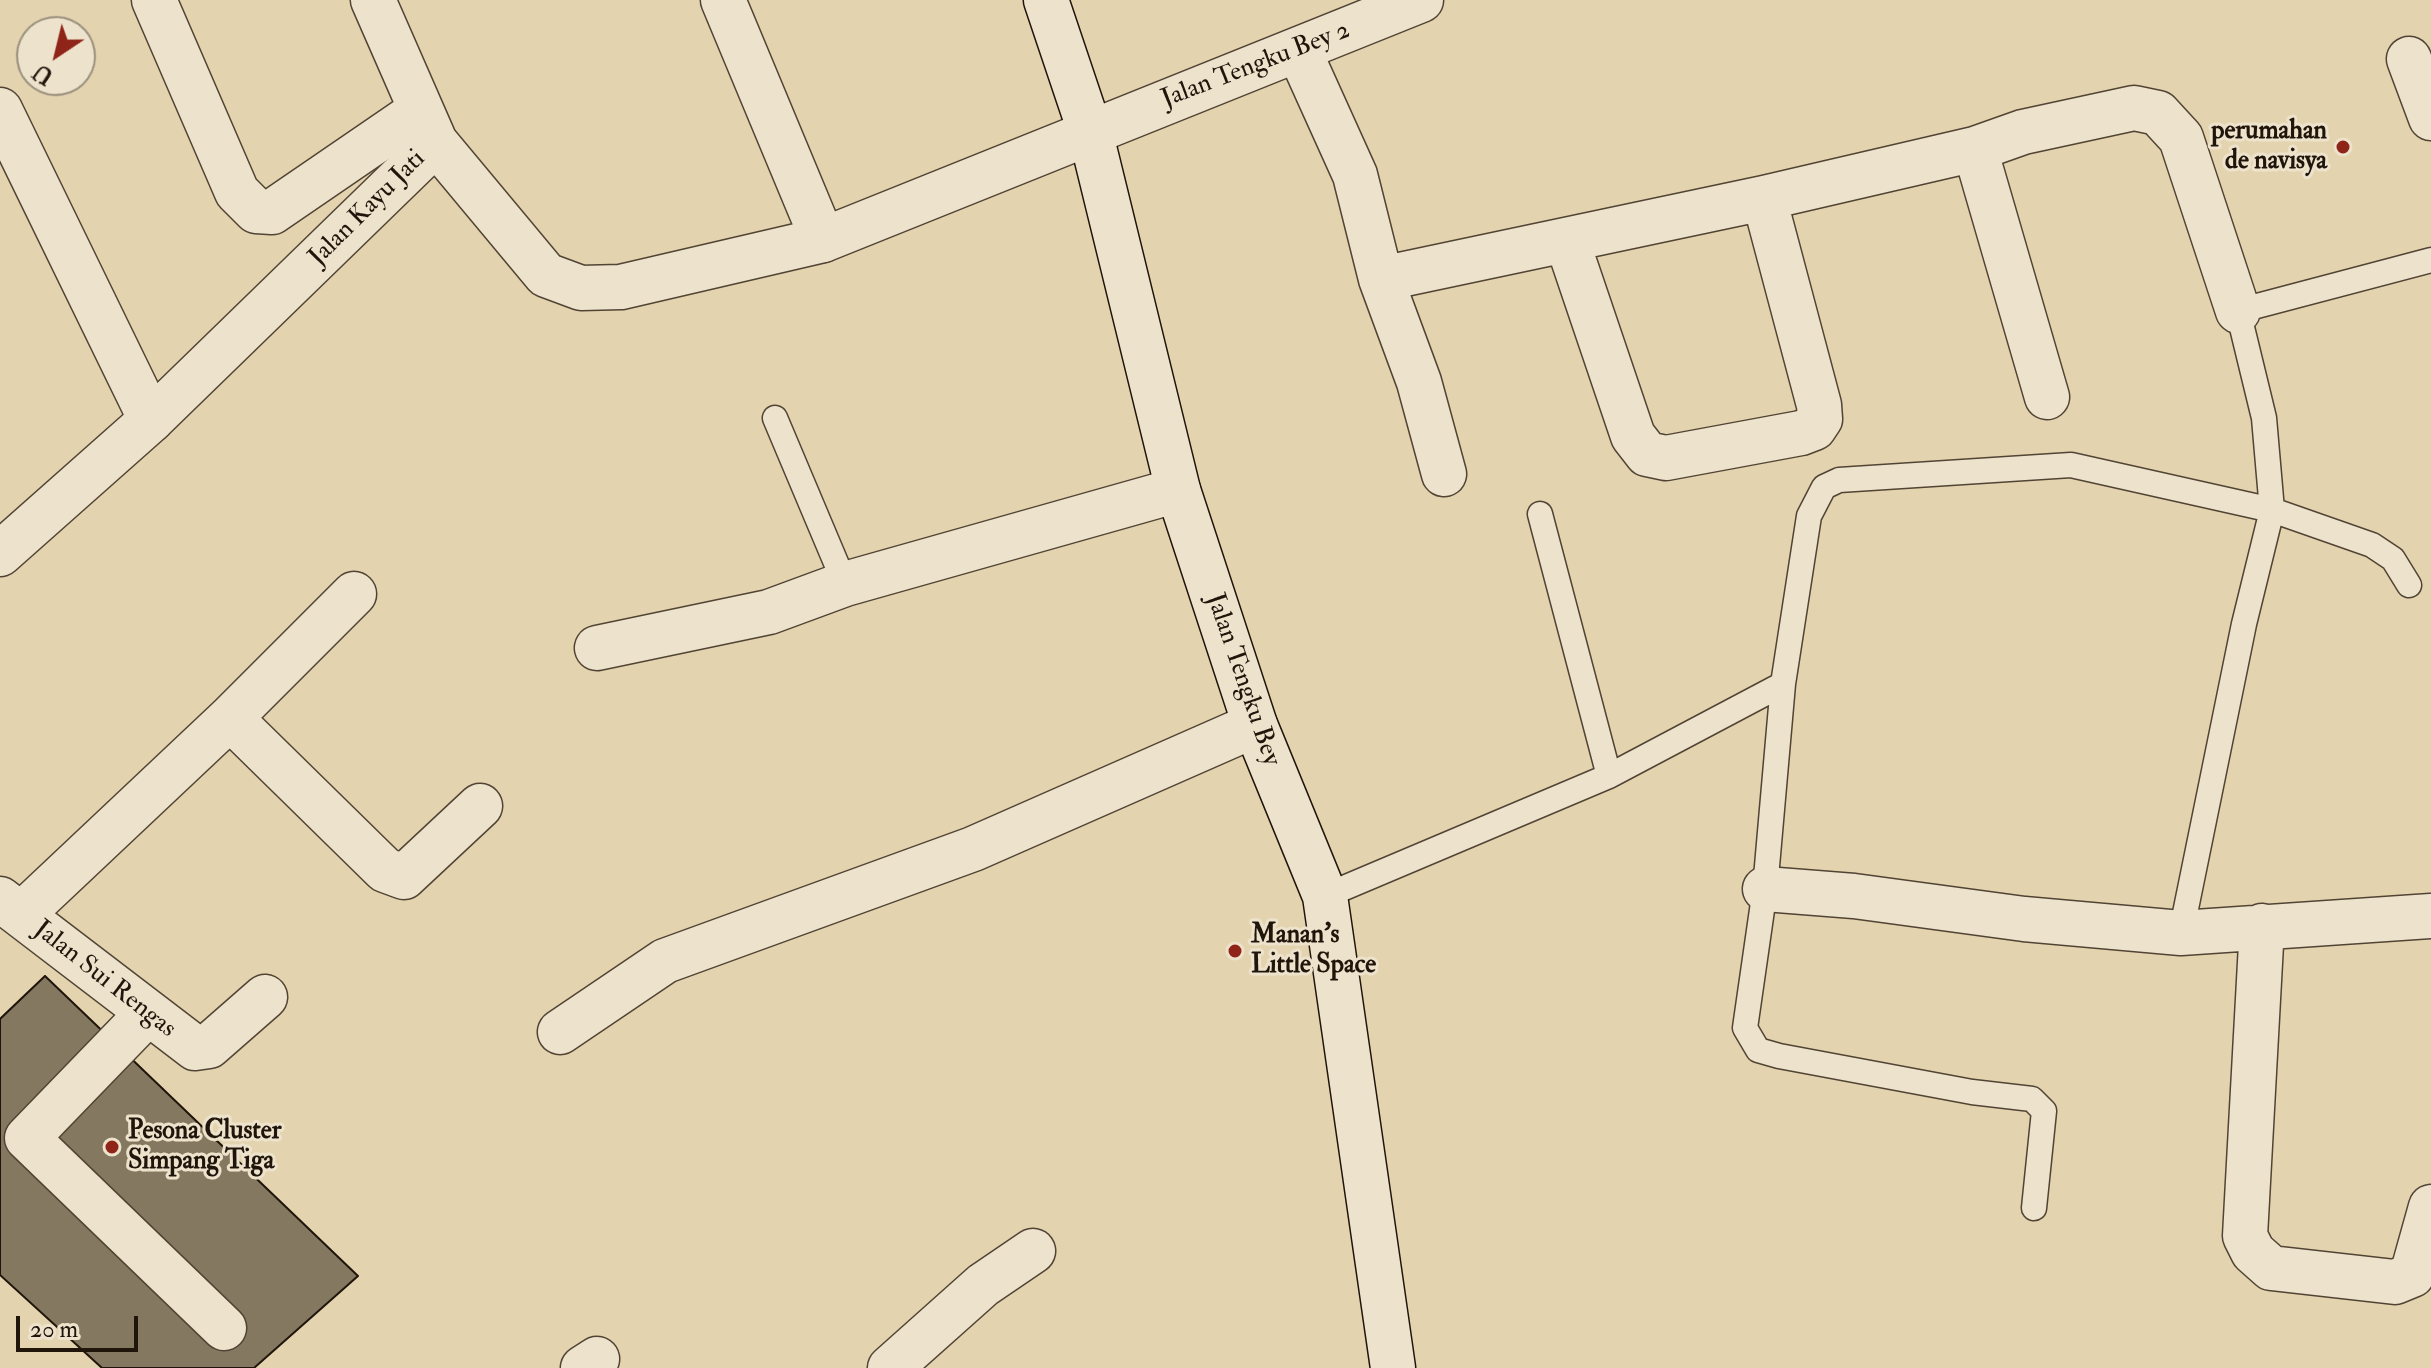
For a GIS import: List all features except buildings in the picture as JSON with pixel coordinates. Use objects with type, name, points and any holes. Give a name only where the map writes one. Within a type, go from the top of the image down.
[{"type":"street","points":[[154,0],[237,192],[256,211],[272,212],[429,126],[373,0]]},
{"type":"street","points":[[723,0],[823,240]]},
{"type":"street","name":"Jalan Tengku Bey","points":[[1046,0],[1090,131],[1178,490],[1255,725],[1325,896],[1393,1368]]},
{"type":"street","name":"Jalan Tengku Bey 2","points":[[1090,131],[1299,51],[1421,0]]},
{"type":"street","points":[[1299,51],[1355,175],[1381,279],[1419,382],[1444,474]]},
{"type":"street","points":[[2409,59],[2431,118]]},
{"type":"street","points":[[1381,279],[1764,198],[1975,149],[2023,132],[2134,108],[2158,113],[2181,138],[2238,311]]},
{"type":"street","points":[[0,110],[151,420]]},
{"type":"street","name":"Jalan Kayu Jati","points":[[0,554],[151,420],[429,126],[546,275],[581,288],[621,287],[823,240],[1090,131]]},
{"type":"street","points":[[1975,149],[2047,397]]},
{"type":"street","points":[[1567,241],[1633,436],[1647,454],[1666,458],[1801,433],[1814,428],[1820,419],[1819,405],[1764,198]]},
{"type":"street","points":[[597,648],[769,612],[845,584],[1178,490]]},
{"type":"street","points":[[10,907],[230,718],[354,594]]},
{"type":"street","points":[[230,718],[385,870],[404,877],[480,806]]},
{"type":"street","points":[[560,1032],[665,961],[973,849],[1255,725]]},
{"type":"street","points":[[1765,889],[2181,933],[2431,916]]},
{"type":"street","name":"Jalan Sui Rengas","points":[[10,907],[184,1043],[195,1048],[209,1046],[265,997]]},
{"type":"street","points":[[2262,926],[2245,1236],[2253,1252],[2271,1268],[2395,1282],[2412,1275],[2431,1207]]},
{"type":"street","points":[[147,1014],[27,1138],[224,1328]]},
{"type":"street","points":[[890,1368],[983,1285],[1033,1251]]},
{"type":"lane","points":[[2181,933],[2244,624],[2272,510],[2264,418],[2238,311],[2431,260]]},
{"type":"lane","points":[[775,418],[845,584]]},
{"type":"lane","points":[[2034,1208],[2044,1111],[2032,1099],[1972,1092],[1779,1056],[1758,1050],[1749,1040],[1745,1028],[1765,889],[1783,684],[1809,516],[1824,487],[1839,480],[2071,465],[2272,510],[2372,545],[2393,559],[2409,585]]},
{"type":"lane","points":[[1540,514],[1609,776]]},
{"type":"lane","points":[[1325,896],[1609,776],[1783,684]]},
{"type":"place","name":"perumahan de navisya","points":[[2343,147]]},
{"type":"place","name":"Manan's Little Space","points":[[1235,951]]},
{"type":"place","name":"Pesona Cluster Simpang Tiga","points":[[112,1147]]}]
